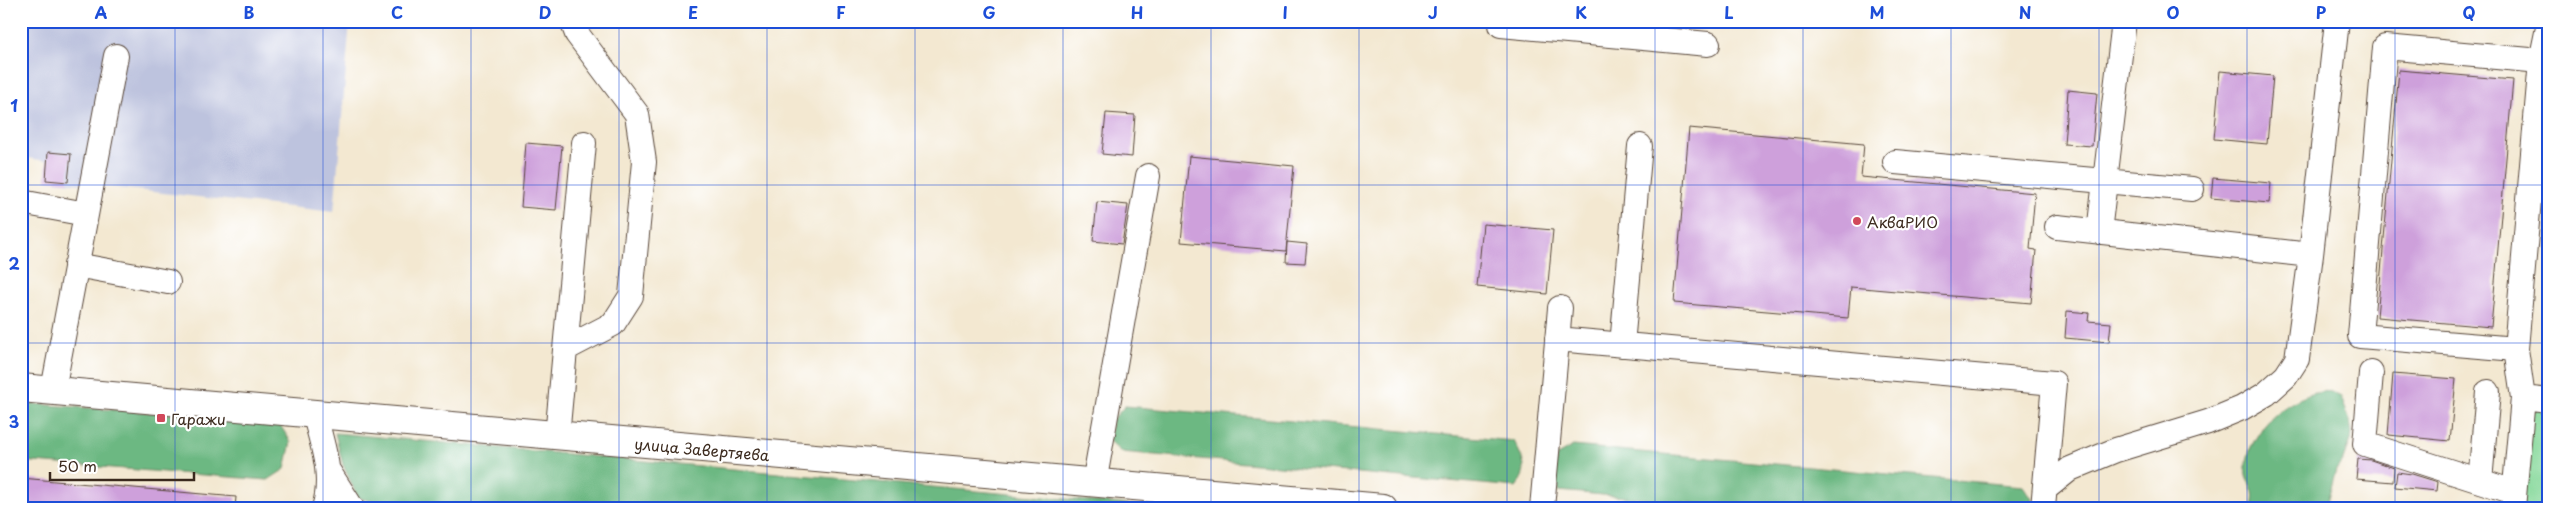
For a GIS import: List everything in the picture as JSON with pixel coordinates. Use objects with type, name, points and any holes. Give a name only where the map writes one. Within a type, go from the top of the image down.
[{"type":"main road","name":"улица Завертяева","points":[[21,388],[315,416],[1383,508]]},
{"type":"lane","points":[[565,348],[613,324],[631,296],[644,162],[638,114],[577,34],[572,21]]},
{"type":"lane","points":[[1501,21],[1501,25],[1708,44]]},
{"type":"lane","points":[[2099,232],[2124,21]]},
{"type":"lane","points":[[2044,498],[2070,470],[2116,450],[2208,422],[2242,408],[2266,394],[2286,376],[2297,359],[2338,21]]},
{"type":"lane","points":[[2371,373],[2365,444],[2480,481],[2514,500],[2523,398],[2516,349],[2542,61],[2549,23]]},
{"type":"lane","points":[[2516,349],[2360,336],[2384,57],[2385,47],[2542,61]]},
{"type":"lane","points":[[53,390],[116,56]]},
{"type":"lane","points":[[557,436],[584,143]]},
{"type":"lane","points":[[1622,345],[1640,146]]},
{"type":"lane","points":[[1895,162],[2192,189]]},
{"type":"lane","points":[[1094,484],[1148,176]]},
{"type":"lane","points":[[21,202],[86,214]]},
{"type":"lane","points":[[2057,227],[2311,256]]},
{"type":"lane","points":[[76,265],[168,282]]},
{"type":"lane","points":[[1542,508],[1560,308]]},
{"type":"lane","points":[[1557,339],[2054,383],[2044,498]]},
{"type":"lane","points":[[2480,481],[2488,392]]},
{"type":"lane","points":[[2523,398],[2549,401]]},
{"type":"lane","points":[[315,416],[329,472],[328,495],[324,508]]},
{"type":"lane","points":[[329,472],[352,508]]},
{"type":"shaded area","points":[[21,21],[350,21],[334,212],[46,180],[47,161],[21,157]]},
{"type":"green space","points":[[2329,391],[2341,397],[2350,421],[2352,434],[2343,460],[2336,470],[2325,508],[2252,508],[2253,494],[2247,478],[2246,467],[2255,439],[2264,426],[2287,406],[2315,393]]},
{"type":"green space","points":[[21,403],[278,422],[291,442],[285,469],[268,480],[21,461]]},
{"type":"green space","points":[[1125,406],[1514,441],[1524,464],[1524,470],[1516,487],[1121,452],[1109,441],[1112,420]]},
{"type":"green space","points":[[2542,407],[2549,407],[2549,508],[2520,508],[2532,412]]},
{"type":"green space","points":[[335,433],[1165,508],[405,508],[358,498],[343,465]]},
{"type":"green space","points":[[1573,446],[2023,486],[2033,500],[2032,508],[1746,508],[1559,491],[1554,473],[1557,455]]},
{"type":"building","points":[[2399,70],[2513,80],[2491,327],[2377,317]]},
{"type":"building","points":[[2220,71],[2273,76],[2267,144],[2214,139]]},
{"type":"building","points":[[2068,90],[2097,93],[2092,146],[2064,144]]},
{"type":"building","points":[[1106,113],[1135,115],[1132,157],[1102,154]]},
{"type":"building","name":"АкваРИО","points":[[1689,128],[1864,144],[1861,177],[2035,193],[2030,249],[2036,250],[2031,303],[1851,287],[1848,318],[1674,303]]},
{"type":"building","points":[[526,143],[562,146],[556,210],[521,207]]},
{"type":"building","points":[[48,152],[71,154],[68,182],[46,180]]},
{"type":"building","points":[[1189,156],[1294,166],[1286,251],[1181,242]]},
{"type":"building","points":[[2213,178],[2271,183],[2269,203],[2211,198]]},
{"type":"building","points":[[1097,202],[1128,205],[1122,244],[1093,241]]},
{"type":"building","points":[[1483,224],[1553,230],[1547,294],[1477,287]]},
{"type":"building","points":[[1287,242],[1307,244],[1305,263],[1286,262]]},
{"type":"building","points":[[2067,311],[2089,313],[2088,321],[2111,323],[2109,342],[2065,338]]},
{"type":"building","points":[[2393,374],[2456,379],[2450,441],[2388,435]]},
{"type":"building","points":[[2358,459],[2371,460],[2394,468],[2393,482],[2356,479]]},
{"type":"building","points":[[2397,472],[2412,474],[2438,482],[2437,491],[2395,487]]},
{"type":"building","points":[[21,478],[236,497],[235,508],[48,508],[21,505]]},
{"type":"place","name":"АкваРИО","points":[[1857,221]]},
{"type":"place","name":"Гаражи","points":[[161,418]]}]
